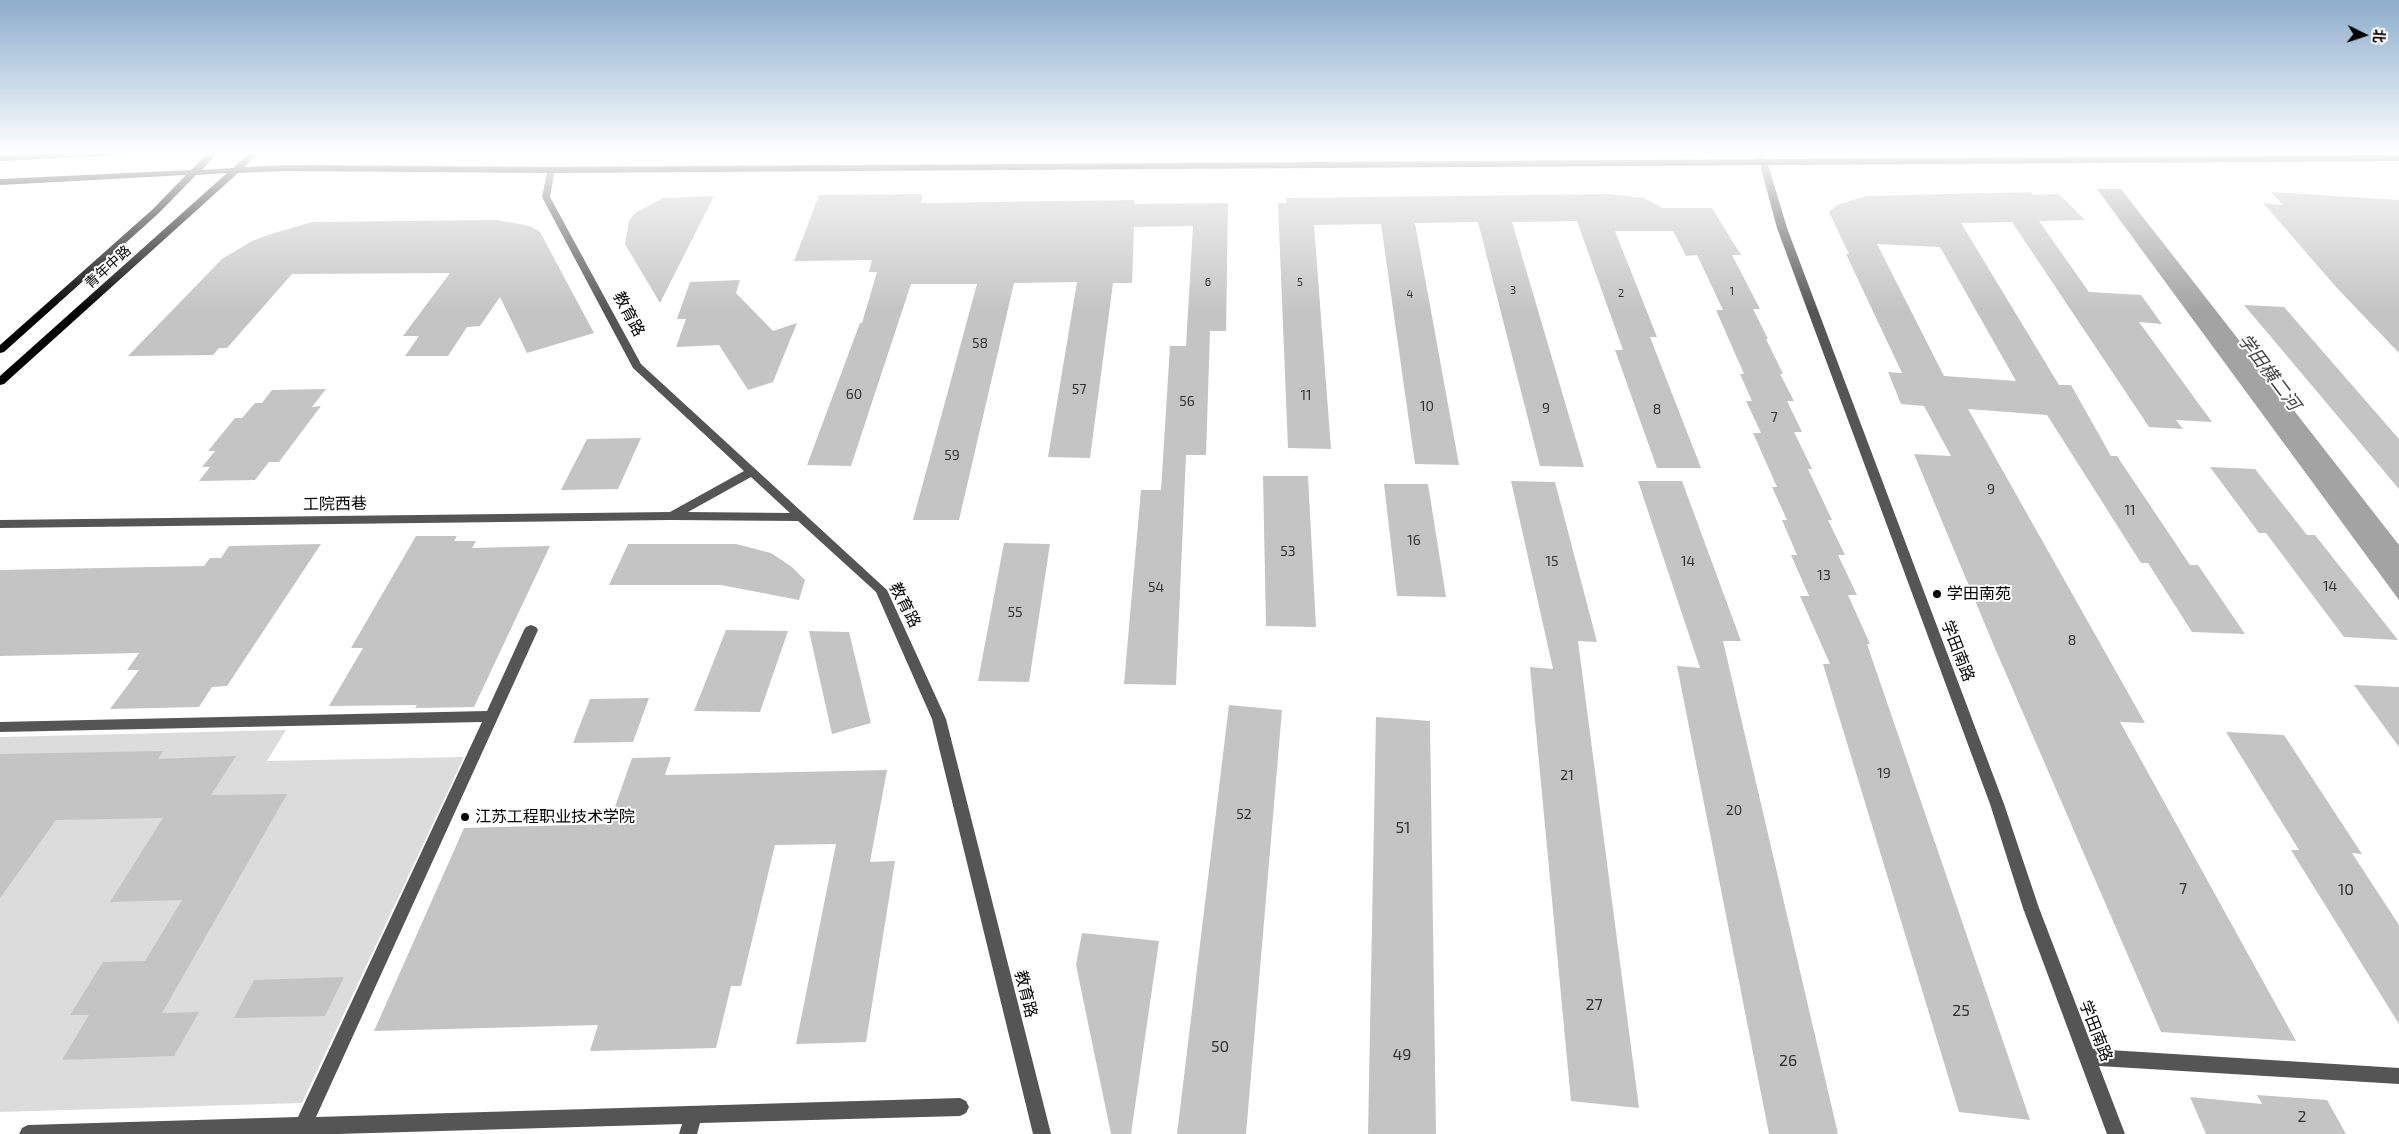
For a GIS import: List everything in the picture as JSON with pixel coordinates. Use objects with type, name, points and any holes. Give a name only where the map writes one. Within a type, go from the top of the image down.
[{"type":"main road","name":"青年中路","points":[[0,350],[162,205]]},
{"type":"main road","name":"青年中路","points":[[0,382],[198,205]]},
{"type":"street","name":"教育路","points":[[550,205],[637,366],[750,472],[881,590],[939,719],[1042,1134]]},
{"type":"street","name":"学田南路","points":[[1775,205],[1998,804],[2031,908],[2116,1134]]},
{"type":"street","points":[[671,516],[750,472]]},
{"type":"street","name":"工院西巷","points":[[0,524],[671,516],[800,517]]},
{"type":"street","points":[[303,1126],[531,630]]},
{"type":"street","points":[[0,727],[492,716]]},
{"type":"street","points":[[2087,1058],[2399,1076]]},
{"type":"street","points":[[28,1134],[960,1107]]},
{"type":"street","points":[[688,1134],[693,1115]]},
{"type":"shaded area","points":[[2109,205],[2133,205],[2399,545],[2399,600]]},
{"type":"shaded area","points":[[286,730],[267,761],[464,757],[302,1103],[0,1112],[0,737]]},
{"type":"building","points":[[650,205],[709,205],[660,303],[625,244],[629,221],[635,213]]},
{"type":"building","points":[[815,205],[1228,205],[1226,331],[1210,331],[1206,455],[1186,455],[1176,685],[1124,684],[1141,490],[1161,490],[1170,346],[1186,346],[1193,226],[1134,227],[1132,283],[1113,283],[1090,458],[1048,457],[1077,282],[1014,283],[959,520],[913,520],[977,284],[911,284],[851,466],[807,465],[860,323],[862,323],[877,272],[869,272],[872,260],[794,261]]},
{"type":"building","points":[[1278,205],[1657,205],[1663,208],[1712,208],[1741,255],[1732,255],[1760,309],[1753,309],[1783,374],[1780,374],[1794,401],[1787,401],[1802,432],[1794,432],[1812,469],[1808,469],[1832,520],[1828,520],[1845,555],[1838,555],[1857,595],[1848,595],[1870,644],[1867,644],[2030,1120],[1959,1112],[1823,664],[1830,664],[1800,596],[1809,596],[1791,555],[1797,555],[1782,520],[1787,520],[1772,487],[1777,487],[1753,433],[1761,433],[1746,401],[1752,401],[1740,374],[1744,374],[1716,310],[1723,310],[1697,255],[1686,256],[1673,231],[1615,231],[1657,337],[1650,337],[1701,468],[1657,468],[1615,350],[1623,350],[1577,221],[1512,222],[1584,467],[1540,466],[1478,222],[1415,223],[1459,465],[1415,464],[1381,224],[1314,225],[1331,449],[1288,448]]},
{"type":"building","points":[[1837,205],[2070,205],[2085,220],[2039,221],[2089,292],[2141,295],[2162,324],[2139,322],[2212,422],[2176,420],[2183,429],[2149,427],[2012,222],[1961,223],[2059,385],[2071,385],[2111,456],[2117,456],[2190,565],[2198,565],[2245,634],[2192,632],[2148,563],[2141,563],[2047,415],[1968,409],[2145,723],[2120,722],[2296,1041],[2161,1032],[1994,646],[1914,454],[1951,456],[1924,406],[1901,404],[1888,372],[1902,373],[1846,254],[1849,254],[1829,212]],"holes":[[[1877,244],[1940,247],[2016,381],[1944,376]]]},
{"type":"building","points":[[2265,205],[2399,205],[2399,353],[2337,288]]},
{"type":"building","points":[[497,220],[530,226],[540,232],[594,333],[527,353],[500,297],[480,326],[467,327],[448,356],[405,356],[419,336],[403,336],[450,273],[292,274],[227,348],[219,348],[213,355],[128,356],[222,259],[252,241],[312,222]]},
{"type":"building","points":[[740,280],[736,293],[773,331],[797,323],[773,382],[748,390],[719,345],[676,347],[686,319],[677,319],[690,282]]},
{"type":"building","points":[[2244,305],[2284,307],[2399,439],[2399,489]]},
{"type":"building","points":[[326,389],[312,407],[321,406],[279,462],[269,462],[255,480],[199,481],[210,467],[202,467],[215,451],[208,451],[235,418],[242,418],[255,403],[262,403],[272,390]]},
{"type":"building","points":[[641,438],[618,489],[561,490],[587,439]]},
{"type":"building","points":[[2210,467],[2255,469],[2307,535],[2315,535],[2398,640],[2344,637],[2266,533],[2259,533]]},
{"type":"building","points":[[1263,476],[1308,476],[1316,627],[1266,626]]},
{"type":"building","points":[[1511,481],[1555,482],[1597,642],[1578,641],[1639,1108],[1571,1101],[1530,667],[1553,669]]},
{"type":"building","points":[[1638,481],[1682,481],[1741,641],[1723,641],[1838,1134],[1769,1134],[1677,666],[1700,668]]},
{"type":"building","points":[[1384,484],[1428,484],[1446,597],[1397,596]]},
{"type":"building","points":[[416,536],[457,536],[454,541],[476,541],[472,548],[550,546],[474,707],[415,708],[417,705],[329,706],[363,648],[351,648]]},
{"type":"building","points":[[1004,543],[1050,544],[1029,682],[978,681]]},
{"type":"building","points":[[321,544],[227,686],[212,687],[199,707],[110,709],[139,670],[127,670],[139,653],[0,656],[0,570],[204,566],[210,558],[221,558],[229,546]]},
{"type":"building","points":[[628,544],[736,544],[771,553],[792,567],[805,580],[799,600],[721,585],[609,585]]},
{"type":"building","points":[[726,630],[788,631],[760,712],[694,711]]},
{"type":"building","points":[[809,631],[849,632],[871,723],[832,734]]},
{"type":"building","points":[[2354,685],[2399,687],[2399,747]]},
{"type":"building","points":[[649,698],[633,742],[573,743],[590,699]]},
{"type":"building","points":[[1229,705],[1282,710],[1246,1134],[1177,1134]]},
{"type":"building","points":[[1376,717],[1430,721],[1436,1134],[1368,1134]]},
{"type":"building","points":[[2226,732],[2284,735],[2362,854],[2352,853],[2399,925],[2399,1024],[2291,850],[2299,850]]},
{"type":"building","points":[[163,751],[158,759],[236,756],[211,795],[287,794],[162,1013],[199,1012],[174,1056],[62,1060],[89,1015],[70,1015],[103,962],[145,961],[182,900],[110,902],[163,818],[56,820],[0,898],[0,754]]},
{"type":"building","points":[[671,757],[665,775],[887,770],[870,862],[895,861],[866,1042],[796,1044],[836,844],[775,845],[741,986],[731,986],[716,1048],[590,1051],[598,1025],[374,1031],[464,828],[609,824],[632,758]]},
{"type":"building","points":[[1082,933],[1159,941],[1131,1134],[1111,1134],[1076,965]]},
{"type":"building","points":[[344,977],[325,1016],[234,1018],[254,980]]},
{"type":"building","points":[[2257,1095],[2327,1100],[2346,1134],[2206,1134],[2190,1097],[2262,1104]]},
{"type":"place","name":"学田南苑","points":[[1937,594]]},
{"type":"place","name":"江苏工程职业技术学院","points":[[465,817]]},
{"type":"water label","name":"学田横二河","points":[[2269,372]]}]
